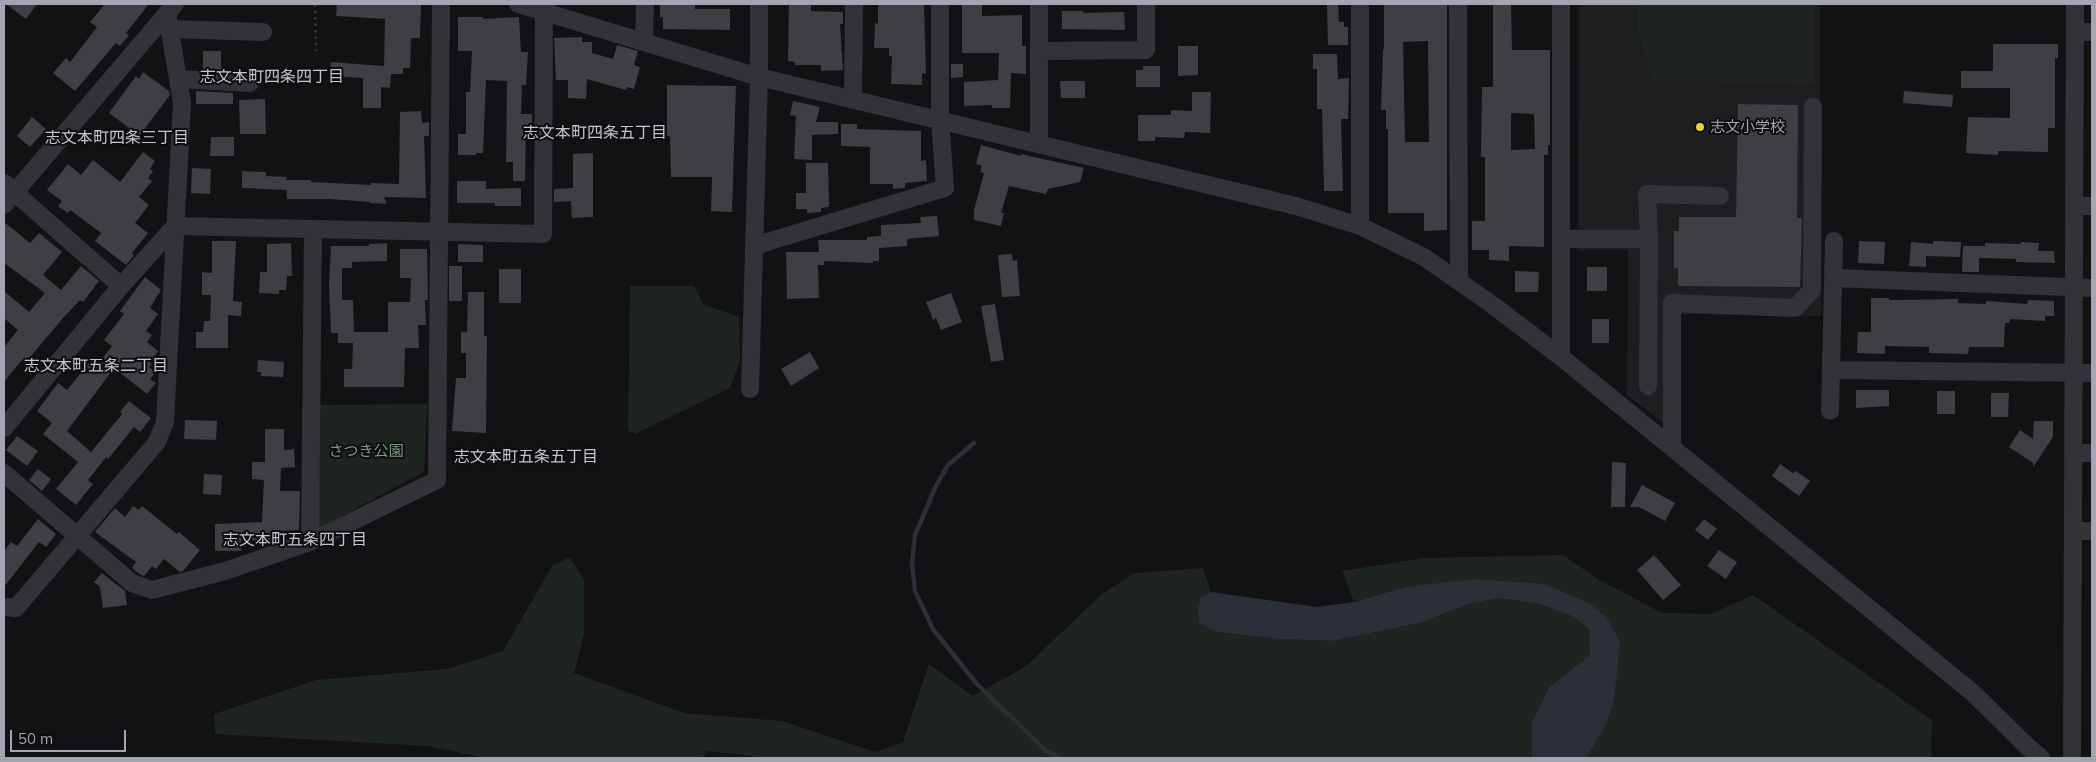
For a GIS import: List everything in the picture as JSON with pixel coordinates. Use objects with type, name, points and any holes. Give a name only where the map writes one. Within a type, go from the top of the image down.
[{"type":"street","points":[[4,472],[132,583],[152,590],[225,571],[310,542],[437,480],[441,4]]},
{"type":"street","points":[[518,4],[544,8],[644,42],[759,77],[1296,206],[1360,226],[1424,257],[1459,280],[1561,357],[1672,447],[1973,693],[2041,758]]},
{"type":"street","points":[[644,42],[645,4]]},
{"type":"street","points":[[750,389],[759,77],[759,4]]},
{"type":"street","points":[[853,99],[854,4]]},
{"type":"street","points":[[754,246],[945,188],[940,119],[940,4]]},
{"type":"street","points":[[1039,4],[1039,144]]},
{"type":"street","points":[[1039,51],[1146,50],[1146,4]]},
{"type":"street","points":[[1360,4],[1360,226]]},
{"type":"street","points":[[1458,4],[1459,280]]},
{"type":"street","points":[[1561,4],[1561,357]]},
{"type":"street","points":[[2072,758],[2074,206],[2084,32],[2075,4]]},
{"type":"street","points":[[4,428],[121,286],[175,226],[543,234],[544,8]]},
{"type":"street","points":[[171,16],[263,32]]},
{"type":"street","points":[[4,607],[16,608],[157,442],[165,422],[182,103],[171,16]]},
{"type":"street","points":[[121,286],[7,194],[171,16]]},
{"type":"street","points":[[178,79],[250,82]]},
{"type":"street","points":[[1648,302],[1795,308],[1812,290],[1813,107]]},
{"type":"street","points":[[1648,386],[1649,239],[1647,194],[1720,196]]},
{"type":"street","points":[[2074,206],[2092,206]]},
{"type":"street","points":[[310,542],[313,228]]},
{"type":"street","points":[[1561,240],[1649,239]]},
{"type":"street","points":[[1830,410],[1834,241]]},
{"type":"street","points":[[1833,278],[2092,288]]},
{"type":"street","points":[[1672,303],[1672,447]]},
{"type":"street","points":[[1831,370],[2092,373]]},
{"type":"street","points":[[2074,454],[2092,453]]},
{"type":"street","points":[[2073,531],[2092,531]]},
{"type":"path","points":[[316,4],[316,51]]},
{"type":"shaded area","name":"志文小学校","points":[[1579,4],[1820,4],[1821,316],[1678,314],[1678,434],[1627,395],[1628,250],[1578,250]]},
{"type":"shaded area","points":[[1475,579],[1545,584],[1589,603],[1607,618],[1620,642],[1614,699],[1606,725],[1588,758],[1532,758],[1532,722],[1549,687],[1590,655],[1589,629],[1574,617],[1540,604],[1499,598],[1468,604],[1420,623],[1332,641],[1280,639],[1215,632],[1199,622],[1198,608],[1201,597],[1211,592],[1317,607],[1354,602],[1405,587]]},
{"type":"green space","points":[[1638,4],[1814,4],[1814,85],[1652,79],[1638,30]]},
{"type":"green space","points":[[630,286],[694,286],[703,304],[739,317],[740,361],[730,388],[635,434],[628,430]]},
{"type":"green space","name":"さつき公園","points":[[427,404],[424,472],[318,529],[320,405]]},
{"type":"green space","points":[[1563,555],[1596,578],[1662,613],[1711,614],[1753,595],[1932,720],[1931,758],[1588,758],[1606,725],[1589,603],[1405,587],[1354,602],[1342,571],[1424,558]]},
{"type":"green space","points":[[570,557],[584,580],[584,634],[574,673],[684,713],[782,721],[875,752],[903,742],[929,664],[973,696],[1025,667],[1102,594],[1135,573],[1203,568],[1211,592],[1201,597],[1216,632],[1280,639],[1332,641],[1420,623],[1468,604],[1499,598],[1540,604],[1574,617],[1590,629],[1590,655],[1549,687],[1532,722],[1532,758],[754,758],[753,756],[706,751],[703,758],[486,758],[427,746],[215,734],[214,714],[316,680],[447,669],[503,651],[552,566]]},
{"type":"building","points":[[6,4],[37,4],[26,19]]},
{"type":"building","points":[[105,4],[149,4],[126,33],[129,35],[120,46],[116,43],[75,91],[53,73],[66,58],[70,62],[97,27],[90,22]]},
{"type":"building","points":[[337,4],[421,4],[420,38],[411,38],[410,68],[403,68],[403,74],[391,74],[390,88],[381,87],[381,108],[363,108],[363,78],[330,76],[331,62],[384,66],[385,19],[336,16]]},
{"type":"building","points":[[660,4],[695,4],[695,9],[730,9],[730,30],[663,29],[663,17],[660,17]]},
{"type":"building","points":[[789,4],[811,4],[811,11],[843,12],[843,24],[840,24],[843,70],[821,71],[821,65],[795,65],[795,62],[788,61]]},
{"type":"building","points":[[878,4],[924,4],[926,74],[922,73],[922,85],[891,84],[892,56],[889,56],[889,48],[874,48],[875,23],[878,24]]},
{"type":"building","points":[[962,4],[982,4],[982,16],[1022,15],[1022,46],[1026,46],[1026,74],[1011,73],[1010,108],[992,108],[992,105],[964,106],[964,82],[998,80],[999,53],[962,53]]},
{"type":"building","points":[[1327,4],[1338,4],[1339,22],[1344,22],[1344,27],[1348,27],[1348,45],[1328,45]]},
{"type":"building","points":[[1384,4],[1447,4],[1447,230],[1424,231],[1424,213],[1388,213],[1388,129],[1386,129],[1386,110],[1381,110]],"holes":[[[1428,41],[1429,142],[1405,142],[1403,42]]]},
{"type":"building","points":[[1493,4],[1511,4],[1512,50],[1550,50],[1550,145],[1548,145],[1548,155],[1544,155],[1544,247],[1509,246],[1509,261],[1489,260],[1489,250],[1472,250],[1472,221],[1485,221],[1485,157],[1481,157],[1482,87],[1493,87]],"holes":[[[1511,113],[1534,114],[1535,149],[1511,150]]]},
{"type":"building","points":[[1062,11],[1083,11],[1083,13],[1124,12],[1125,30],[1062,29]]},
{"type":"building","points":[[458,17],[483,17],[483,19],[519,17],[521,52],[528,52],[526,85],[522,85],[521,114],[532,114],[532,129],[526,129],[525,181],[513,181],[513,162],[506,162],[507,81],[486,80],[483,153],[458,155],[458,134],[466,134],[466,92],[470,92],[472,51],[458,51]]},
{"type":"building","points":[[582,37],[582,42],[592,42],[592,53],[613,59],[617,45],[638,51],[634,65],[640,67],[634,89],[627,87],[626,90],[587,79],[586,99],[568,98],[568,80],[556,80],[554,38]]},
{"type":"building","points":[[1993,44],[2058,44],[2058,58],[2055,58],[2055,128],[2048,128],[2048,152],[1998,151],[1998,155],[1966,153],[1968,117],[2010,118],[2010,88],[1961,88],[1961,71],[1993,71]]},
{"type":"building","points":[[1178,46],[1198,46],[1198,75],[1178,76]]},
{"type":"building","points":[[203,51],[221,51],[221,71],[203,70]]},
{"type":"building","points":[[1313,54],[1337,54],[1338,79],[1349,78],[1348,119],[1341,119],[1343,191],[1324,191],[1322,109],[1317,109],[1317,69],[1313,69]]},
{"type":"building","points":[[951,64],[963,64],[963,77],[951,78]]},
{"type":"building","points":[[1143,66],[1160,66],[1160,87],[1136,87],[1136,70],[1143,70]]},
{"type":"building","points":[[143,72],[169,91],[170,95],[137,139],[127,132],[129,128],[109,113],[136,76],[139,79]]},
{"type":"building","points":[[1060,81],[1085,81],[1085,98],[1061,98]]},
{"type":"building","points":[[667,85],[736,86],[732,212],[711,211],[712,177],[671,177],[670,136],[667,136]]},
{"type":"building","points":[[196,91],[233,93],[233,104],[196,104]]},
{"type":"building","points":[[1904,91],[1953,95],[1952,107],[1903,103]]},
{"type":"building","points":[[1192,92],[1211,92],[1210,133],[1185,132],[1184,138],[1155,137],[1155,141],[1138,141],[1138,115],[1171,115],[1171,110],[1192,111]]},
{"type":"building","points":[[265,99],[266,134],[240,134],[239,100]]},
{"type":"building","points":[[793,101],[820,107],[816,122],[838,122],[838,134],[812,135],[812,160],[794,159],[796,116],[790,115]]},
{"type":"building","points":[[1738,104],[1798,105],[1797,218],[1802,218],[1800,287],[1678,286],[1678,268],[1674,268],[1674,231],[1679,231],[1679,217],[1736,217]]},
{"type":"building","points":[[421,111],[422,123],[429,122],[429,136],[424,136],[426,198],[384,197],[387,204],[330,199],[287,199],[286,187],[286,190],[242,188],[242,171],[266,172],[266,176],[287,177],[286,180],[371,185],[371,183],[399,184],[400,112]]},
{"type":"building","points":[[32,117],[46,129],[30,147],[17,136]]},
{"type":"building","points":[[841,124],[857,124],[857,129],[921,131],[921,161],[926,160],[927,181],[905,183],[905,188],[893,189],[893,184],[870,184],[870,147],[841,146]]},
{"type":"building","points":[[211,137],[234,137],[234,156],[210,156]]},
{"type":"building","points":[[981,145],[1021,156],[1021,154],[1084,168],[1080,182],[1048,189],[1046,194],[1009,186],[1001,213],[1004,213],[1001,226],[974,220],[974,210],[984,173],[980,172],[982,166],[976,164]]},
{"type":"building","points":[[143,152],[155,161],[150,169],[153,171],[148,178],[152,181],[139,197],[149,205],[135,223],[148,233],[132,253],[134,255],[126,265],[95,241],[101,233],[70,210],[68,213],[58,206],[62,201],[47,190],[68,164],[81,175],[93,160],[120,182]]},
{"type":"building","points":[[593,153],[593,217],[572,218],[571,201],[554,202],[554,189],[573,188],[573,154]]},
{"type":"building","points":[[806,163],[828,163],[829,207],[821,208],[821,212],[807,213],[807,209],[796,209],[796,193],[806,193]]},
{"type":"building","points":[[192,168],[211,169],[210,194],[191,193]]},
{"type":"building","points":[[457,181],[486,181],[486,189],[521,188],[521,206],[495,206],[495,203],[457,203]]},
{"type":"building","points":[[937,216],[939,236],[907,239],[907,246],[879,248],[879,261],[873,261],[873,263],[824,261],[824,265],[818,265],[819,298],[787,299],[786,252],[819,252],[818,240],[867,240],[867,237],[881,236],[881,225],[921,223],[920,217]]},
{"type":"building","points":[[4,222],[30,243],[39,233],[62,252],[43,275],[61,290],[81,266],[99,281],[83,302],[80,300],[25,363],[22,360],[4,382],[4,347],[18,330],[4,318],[4,291],[29,312],[45,293],[4,263]]},
{"type":"building","points":[[212,241],[236,241],[233,301],[242,302],[241,316],[228,315],[228,348],[196,348],[196,332],[203,332],[204,321],[210,321],[211,295],[202,295],[202,272],[212,273]]},
{"type":"building","points":[[1859,241],[1885,242],[1884,264],[1858,263]]},
{"type":"building","points":[[1933,241],[1961,242],[1960,257],[1926,256],[1926,267],[1909,266],[1911,242],[1933,244]]},
{"type":"building","points":[[2021,242],[2039,243],[2038,251],[2054,251],[2055,263],[2016,262],[2016,259],[1979,258],[1979,272],[1962,272],[1963,246],[1985,246],[1985,243],[2021,244]]},
{"type":"building","points":[[291,243],[292,276],[287,276],[286,290],[279,290],[279,294],[259,293],[260,272],[267,272],[267,244]]},
{"type":"building","points":[[387,243],[387,261],[352,262],[352,268],[342,268],[342,300],[353,300],[354,332],[388,332],[388,302],[410,302],[411,278],[400,278],[400,249],[427,249],[428,300],[425,300],[426,325],[418,325],[419,348],[405,348],[404,387],[344,387],[344,369],[352,369],[353,343],[338,343],[338,333],[331,333],[329,285],[331,246],[369,246],[369,244]]},
{"type":"building","points":[[458,244],[483,245],[483,262],[458,262]]},
{"type":"building","points":[[1012,254],[1013,261],[1017,260],[1020,296],[1002,297],[998,255]]},
{"type":"building","points":[[449,266],[462,266],[462,301],[449,301]]},
{"type":"building","points":[[1587,267],[1607,267],[1607,291],[1587,291]]},
{"type":"building","points":[[499,269],[521,269],[521,303],[499,303]]},
{"type":"building","points":[[1515,271],[1539,272],[1538,292],[1515,292]]},
{"type":"building","points":[[145,277],[161,290],[150,308],[158,314],[146,331],[152,335],[147,342],[158,351],[149,367],[156,372],[150,379],[156,383],[147,394],[114,368],[67,431],[91,452],[122,414],[120,412],[129,401],[151,418],[140,432],[134,427],[108,459],[106,457],[88,480],[93,484],[76,505],[56,489],[78,462],[43,434],[52,423],[37,411],[58,383],[67,390],[89,363],[95,368],[112,346],[104,340],[124,314],[120,311]]},
{"type":"building","points":[[468,292],[484,292],[484,336],[487,336],[486,433],[452,431],[456,378],[466,378],[466,353],[461,353],[461,332],[467,332]]},
{"type":"building","points":[[951,293],[962,322],[941,330],[936,318],[933,320],[926,302]]},
{"type":"building","points":[[1871,298],[1889,298],[1889,300],[1958,299],[1958,303],[1986,304],[1986,301],[2027,304],[2028,300],[2054,301],[2054,316],[2045,316],[2045,321],[2010,319],[2009,323],[2005,323],[2004,347],[1969,347],[1968,354],[1929,353],[1929,347],[1885,346],[1885,354],[1857,353],[1858,332],[1871,332]]},
{"type":"building","points":[[995,304],[1004,360],[991,362],[981,306]]},
{"type":"building","points":[[1592,319],[1609,319],[1609,343],[1592,343]]},
{"type":"building","points":[[810,352],[819,368],[791,386],[781,369]]},
{"type":"building","points":[[258,360],[284,362],[283,377],[261,376],[261,372],[257,372]]},
{"type":"building","points":[[1856,390],[1889,390],[1889,406],[1856,408]]},
{"type":"building","points":[[1937,391],[1955,391],[1955,414],[1937,414]]},
{"type":"building","points":[[1991,393],[2009,393],[2008,417],[1991,417]]},
{"type":"building","points":[[185,420],[217,421],[216,440],[184,439]]},
{"type":"building","points":[[2034,421],[2053,421],[2053,437],[2033,467],[2033,463],[2009,447],[2020,430],[2033,439]]},
{"type":"building","points":[[265,429],[284,429],[284,450],[294,449],[295,467],[281,468],[280,491],[300,491],[299,530],[277,531],[277,541],[241,540],[241,551],[215,551],[215,524],[262,522],[264,480],[252,479],[252,462],[265,462]]},
{"type":"building","points":[[17,436],[38,451],[27,466],[6,450]]},
{"type":"building","points":[[1612,462],[1626,463],[1625,507],[1611,507]]},
{"type":"building","points":[[1780,464],[1793,473],[1796,471],[1810,481],[1799,496],[1772,476]]},
{"type":"building","points":[[38,469],[51,479],[42,491],[29,480]]},
{"type":"building","points":[[204,474],[222,475],[221,495],[203,494]]},
{"type":"building","points":[[1642,485],[1675,503],[1665,521],[1639,507],[1630,507]]},
{"type":"building","points":[[133,506],[139,510],[142,506],[177,534],[179,532],[200,550],[183,571],[180,572],[164,559],[156,569],[152,566],[144,576],[139,574],[132,568],[136,562],[95,532],[115,508],[125,517]]},
{"type":"building","points":[[38,519],[56,534],[46,547],[39,542],[4,587],[4,551],[11,542],[17,546]]},
{"type":"building","points":[[1704,519],[1717,529],[1708,540],[1695,530]]},
{"type":"building","points":[[1719,550],[1737,562],[1726,579],[1707,566]]},
{"type":"building","points":[[1654,555],[1681,585],[1663,600],[1637,570]]},
{"type":"building","points":[[102,573],[125,591],[127,605],[103,608],[100,587],[94,582]]},
{"type":"waterway","points":[[974,443],[948,465],[936,486],[915,535],[912,563],[915,591],[933,629],[977,684],[1045,750],[1061,758]]},
{"type":"place","name":"志文小学校","points":[[1700,127]]},
{"type":"district","name":"志文本町四条四丁目","points":[[272,77]]},
{"type":"district","name":"志文本町四条五丁目","points":[[595,133]]},
{"type":"district","name":"志文本町四条三丁目","points":[[117,138]]},
{"type":"district","name":"志文本町五条二丁目","points":[[96,366]]},
{"type":"district","name":"志文本町五条五丁目","points":[[526,457]]},
{"type":"district","name":"志文本町五条四丁目","points":[[295,540]]}]
